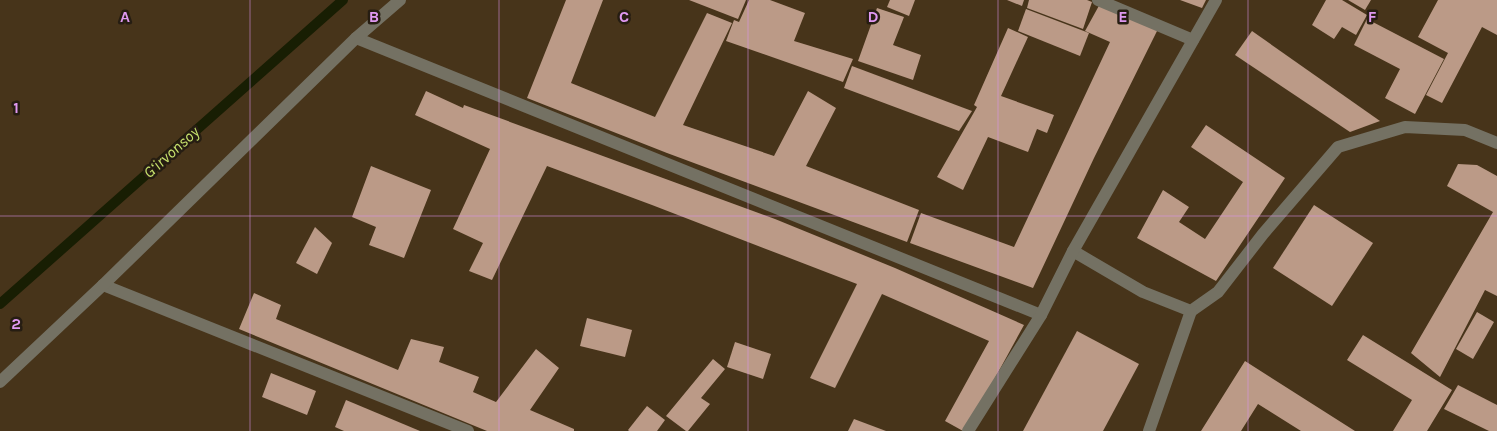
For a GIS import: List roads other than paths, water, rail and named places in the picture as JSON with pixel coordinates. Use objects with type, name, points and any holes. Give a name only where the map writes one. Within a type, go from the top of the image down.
[{"type":"street","points":[[0,382],[356,38],[400,0]]},
{"type":"street","points":[[1098,0],[1193,40]]},
{"type":"street","points":[[968,431],[1041,315],[1073,251],[1216,0]]},
{"type":"street","points":[[356,38],[1041,315]]},
{"type":"street","points":[[1149,431],[1191,311],[1218,292],[1264,234],[1338,147],[1405,127],[1464,130],[1497,143]]},
{"type":"street","points":[[1073,251],[1143,292],[1191,311]]},
{"type":"street","points":[[102,285],[468,431]]},
{"type":"waterway","name":"G‘irvonsoy","points":[[0,304],[343,0]]}]
